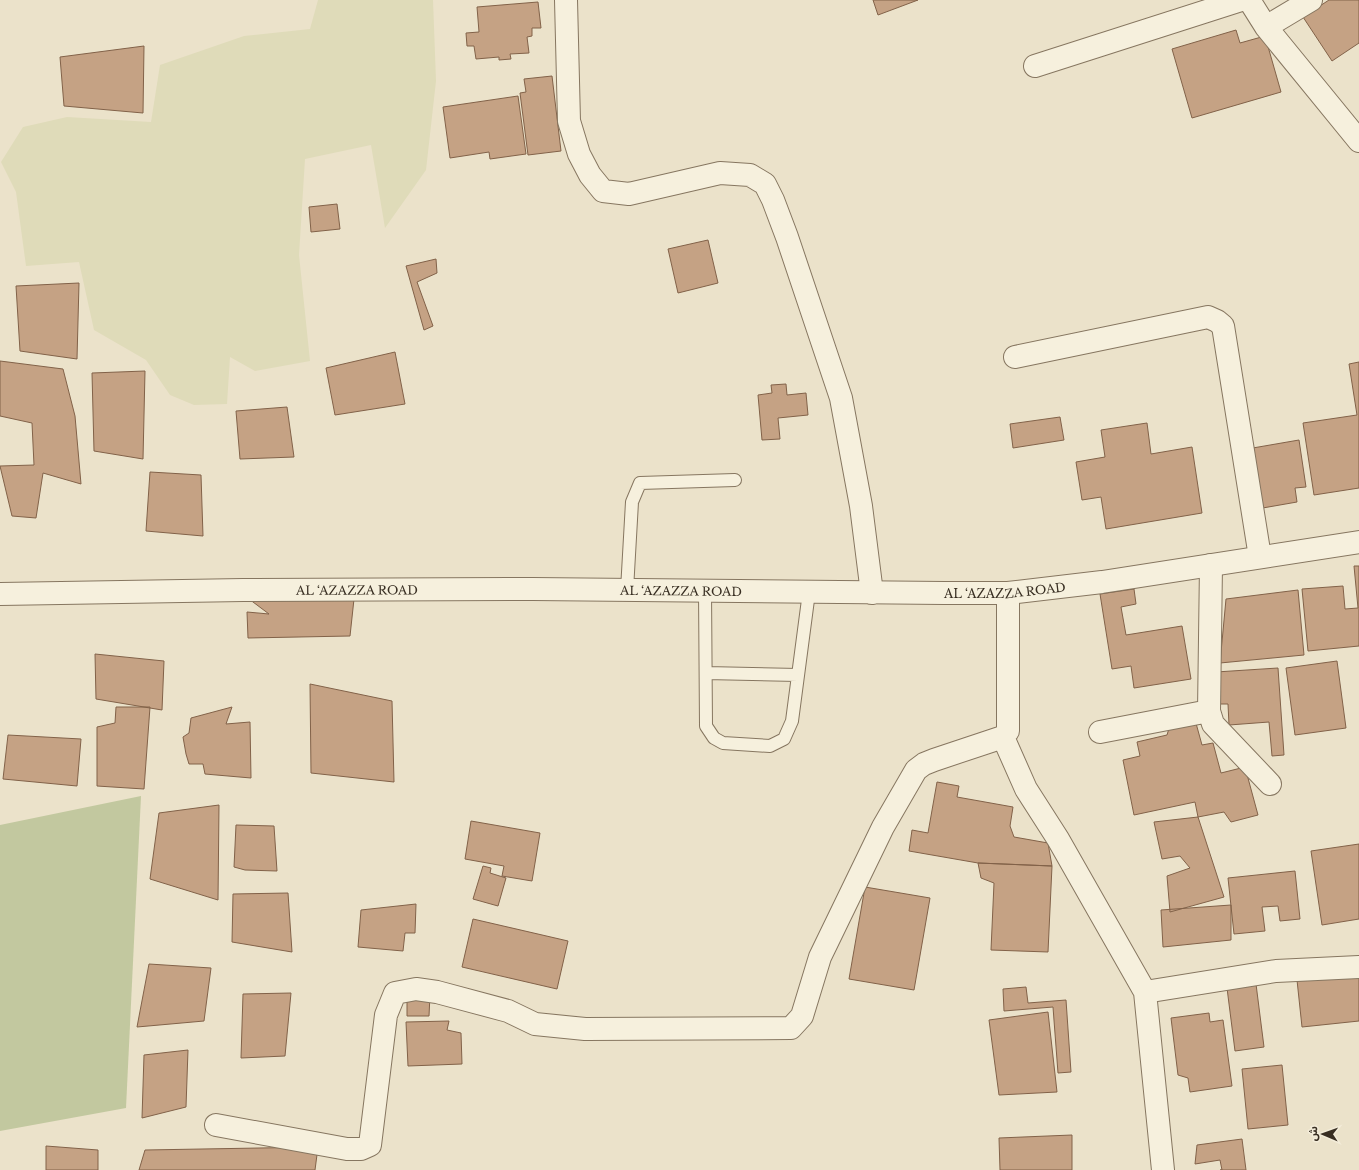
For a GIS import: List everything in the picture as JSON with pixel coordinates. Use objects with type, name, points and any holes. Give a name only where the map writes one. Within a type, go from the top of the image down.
[{"type":"street","points":[[566,0],[568,121],[579,154],[590,175],[603,191],[630,194],[720,173],[750,175],[765,184],[787,237],[841,398],[861,506],[872,593]]},
{"type":"street","points":[[1035,66],[1241,0]]},
{"type":"street","points":[[1249,0],[1266,27],[1359,141]]},
{"type":"street","points":[[1266,27],[1311,0]]},
{"type":"street","points":[[1015,357],[1208,317],[1217,320],[1223,326],[1260,557]]},
{"type":"street","name":"AL ‘AZAZZA ROAD","points":[[0,594],[243,590],[525,589],[1008,593],[1102,582],[1359,542]]},
{"type":"street","points":[[1211,565],[1210,711],[1213,724],[1270,784]]},
{"type":"street","points":[[216,1125],[347,1149],[361,1149],[370,1145],[386,1015],[395,993],[416,989],[437,992],[508,1011],[535,1024],[585,1029],[791,1028],[802,1016],[820,957],[883,827],[916,770],[924,764],[934,760],[1003,737],[1008,730],[1008,593]]},
{"type":"street","points":[[1100,732],[1210,711]]},
{"type":"street","points":[[1003,737],[1026,789],[1058,839],[1146,992],[1163,1170]]},
{"type":"street","points":[[1146,992],[1276,971],[1359,967]]},
{"type":"lane","points":[[627,590],[632,502],[640,483],[735,480]]},
{"type":"lane","points":[[705,591],[706,726],[714,738],[723,743],[770,746],[784,739],[792,721],[809,592]]},
{"type":"lane","points":[[706,674],[798,675]]},
{"type":"shaded area","points":[[318,0],[433,0],[436,81],[426,170],[385,228],[371,145],[305,159],[299,255],[310,361],[255,371],[230,357],[227,404],[194,405],[170,395],[146,360],[94,330],[79,262],[26,266],[16,192],[1,162],[23,127],[67,117],[151,122],[160,65],[244,36],[310,29]]},
{"type":"green space","points":[[141,796],[126,1108],[0,1131],[0,825]]},
{"type":"building","points":[[873,0],[918,0],[878,15]]},
{"type":"building","points":[[1329,0],[1359,0],[1359,43],[1332,61],[1303,17]]},
{"type":"building","points":[[538,2],[541,28],[532,28],[532,36],[527,37],[529,53],[510,54],[511,59],[499,60],[499,57],[476,59],[474,46],[467,46],[466,33],[479,32],[477,7]]},
{"type":"building","points":[[1236,30],[1240,43],[1265,36],[1281,92],[1192,118],[1172,49]]},
{"type":"building","points":[[144,46],[143,113],[64,106],[60,57]]},
{"type":"building","points":[[552,76],[561,151],[528,155],[520,93],[526,92],[524,79]]},
{"type":"building","points":[[518,96],[526,154],[490,159],[489,152],[450,158],[443,107]]},
{"type":"building","points":[[337,204],[340,229],[311,232],[309,207]]},
{"type":"building","points":[[708,240],[718,283],[678,293],[668,249]]},
{"type":"building","points":[[436,259],[437,273],[417,282],[433,326],[424,330],[406,266]]},
{"type":"building","points":[[79,283],[77,359],[20,351],[16,286]]},
{"type":"building","points":[[395,352],[405,404],[335,415],[326,368]]},
{"type":"building","points":[[0,361],[63,369],[75,416],[81,484],[43,473],[36,518],[12,516],[0,466],[34,465],[32,423],[0,416]]},
{"type":"building","points":[[1359,362],[1359,488],[1314,495],[1303,423],[1357,415],[1349,364]]},
{"type":"building","points":[[145,371],[143,459],[94,451],[92,373]]},
{"type":"building","points":[[786,384],[787,395],[806,393],[808,415],[778,418],[780,439],[762,440],[758,395],[772,393],[771,385]]},
{"type":"building","points":[[287,407],[294,457],[240,459],[236,411]]},
{"type":"building","points":[[1060,417],[1064,440],[1013,448],[1010,424]]},
{"type":"building","points":[[1147,423],[1151,454],[1192,447],[1202,513],[1106,529],[1101,497],[1082,500],[1076,462],[1105,457],[1101,430]]},
{"type":"building","points":[[1299,440],[1306,487],[1295,488],[1297,502],[1257,509],[1247,449]]},
{"type":"building","points":[[150,472],[201,475],[203,536],[146,531]]},
{"type":"building","points":[[1354,566],[1359,566],[1359,646],[1308,651],[1302,589],[1343,586],[1345,609],[1358,608]]},
{"type":"building","points":[[1134,589],[1136,604],[1121,607],[1126,635],[1182,626],[1191,679],[1134,688],[1131,666],[1112,669],[1100,594]]},
{"type":"building","points":[[1298,590],[1304,655],[1220,663],[1226,599]]},
{"type":"building","points":[[249,599],[354,599],[350,636],[248,638],[247,612],[269,614]]},
{"type":"building","points":[[95,654],[164,661],[162,710],[96,699]]},
{"type":"building","points":[[1337,661],[1346,728],[1295,735],[1286,668]]},
{"type":"building","points":[[1278,668],[1284,755],[1272,756],[1269,722],[1229,725],[1228,704],[1219,704],[1216,672]]},
{"type":"building","points":[[310,684],[392,701],[394,782],[311,773]]},
{"type":"building","points":[[116,707],[150,707],[144,789],[97,786],[97,727],[115,723]]},
{"type":"building","points":[[232,707],[226,724],[250,722],[251,778],[205,774],[203,764],[189,764],[186,754],[183,737],[189,733],[191,718]]},
{"type":"building","points":[[1194,716],[1202,745],[1213,743],[1221,773],[1245,767],[1258,815],[1231,822],[1224,812],[1198,817],[1195,802],[1134,815],[1123,760],[1140,756],[1137,742],[1167,735],[1171,722]]},
{"type":"building","points":[[8,735],[81,739],[77,786],[3,779]]},
{"type":"building","points":[[937,782],[959,786],[957,797],[1013,807],[1010,826],[1014,837],[1048,843],[1052,866],[978,863],[909,851],[912,830],[928,833]]},
{"type":"building","points":[[219,805],[218,900],[150,879],[159,813]]},
{"type":"building","points":[[1198,817],[1224,897],[1170,912],[1167,876],[1190,868],[1180,856],[1162,859],[1154,822]]},
{"type":"building","points":[[471,821],[540,833],[532,881],[502,876],[504,866],[465,859]]},
{"type":"building","points":[[236,825],[274,826],[277,871],[245,870],[234,867]]},
{"type":"building","points":[[1359,844],[1359,919],[1322,925],[1311,851]]},
{"type":"building","points":[[978,863],[1052,866],[1048,952],[991,950],[994,883],[981,878]]},
{"type":"building","points":[[483,866],[491,868],[490,873],[506,878],[498,906],[473,899]]},
{"type":"building","points":[[1295,871],[1300,919],[1280,921],[1278,906],[1262,907],[1265,931],[1234,934],[1228,878]]},
{"type":"building","points":[[865,887],[930,898],[914,990],[849,979]]},
{"type":"building","points":[[288,893],[292,952],[232,942],[233,894]]},
{"type":"building","points":[[416,904],[415,933],[405,933],[403,951],[358,947],[361,910]]},
{"type":"building","points":[[1231,905],[1231,940],[1163,947],[1161,910]]},
{"type":"building","points":[[473,919],[568,941],[557,989],[462,967]]},
{"type":"building","points":[[149,964],[211,968],[204,1021],[137,1027]]},
{"type":"building","points":[[1359,974],[1359,1021],[1302,1027],[1297,980]]},
{"type":"building","points":[[1256,984],[1264,1047],[1235,1051],[1227,988]]},
{"type":"building","points":[[1026,987],[1028,1003],[1066,1000],[1071,1072],[1058,1073],[1053,1007],[1004,1011],[1003,989]]},
{"type":"building","points":[[291,993],[285,1056],[241,1058],[243,994]]},
{"type":"building","points":[[407,995],[430,995],[429,1016],[407,1016]]},
{"type":"building","points":[[1048,1012],[1057,1092],[999,1095],[989,1020]]},
{"type":"building","points":[[1209,1013],[1210,1022],[1223,1020],[1232,1086],[1190,1092],[1188,1078],[1178,1075],[1171,1018]]},
{"type":"building","points":[[449,1021],[447,1030],[461,1033],[462,1064],[408,1066],[406,1022]]},
{"type":"building","points":[[188,1050],[186,1107],[142,1118],[144,1055]]},
{"type":"building","points":[[1282,1065],[1288,1125],[1248,1129],[1242,1069]]},
{"type":"building","points":[[1072,1135],[1072,1170],[1000,1170],[999,1138]]},
{"type":"building","points":[[1242,1139],[1246,1170],[1222,1170],[1220,1160],[1195,1164],[1197,1145]]},
{"type":"building","points":[[46,1146],[98,1150],[98,1170],[46,1170]]},
{"type":"building","points":[[318,1147],[315,1170],[139,1170],[145,1150]]}]
